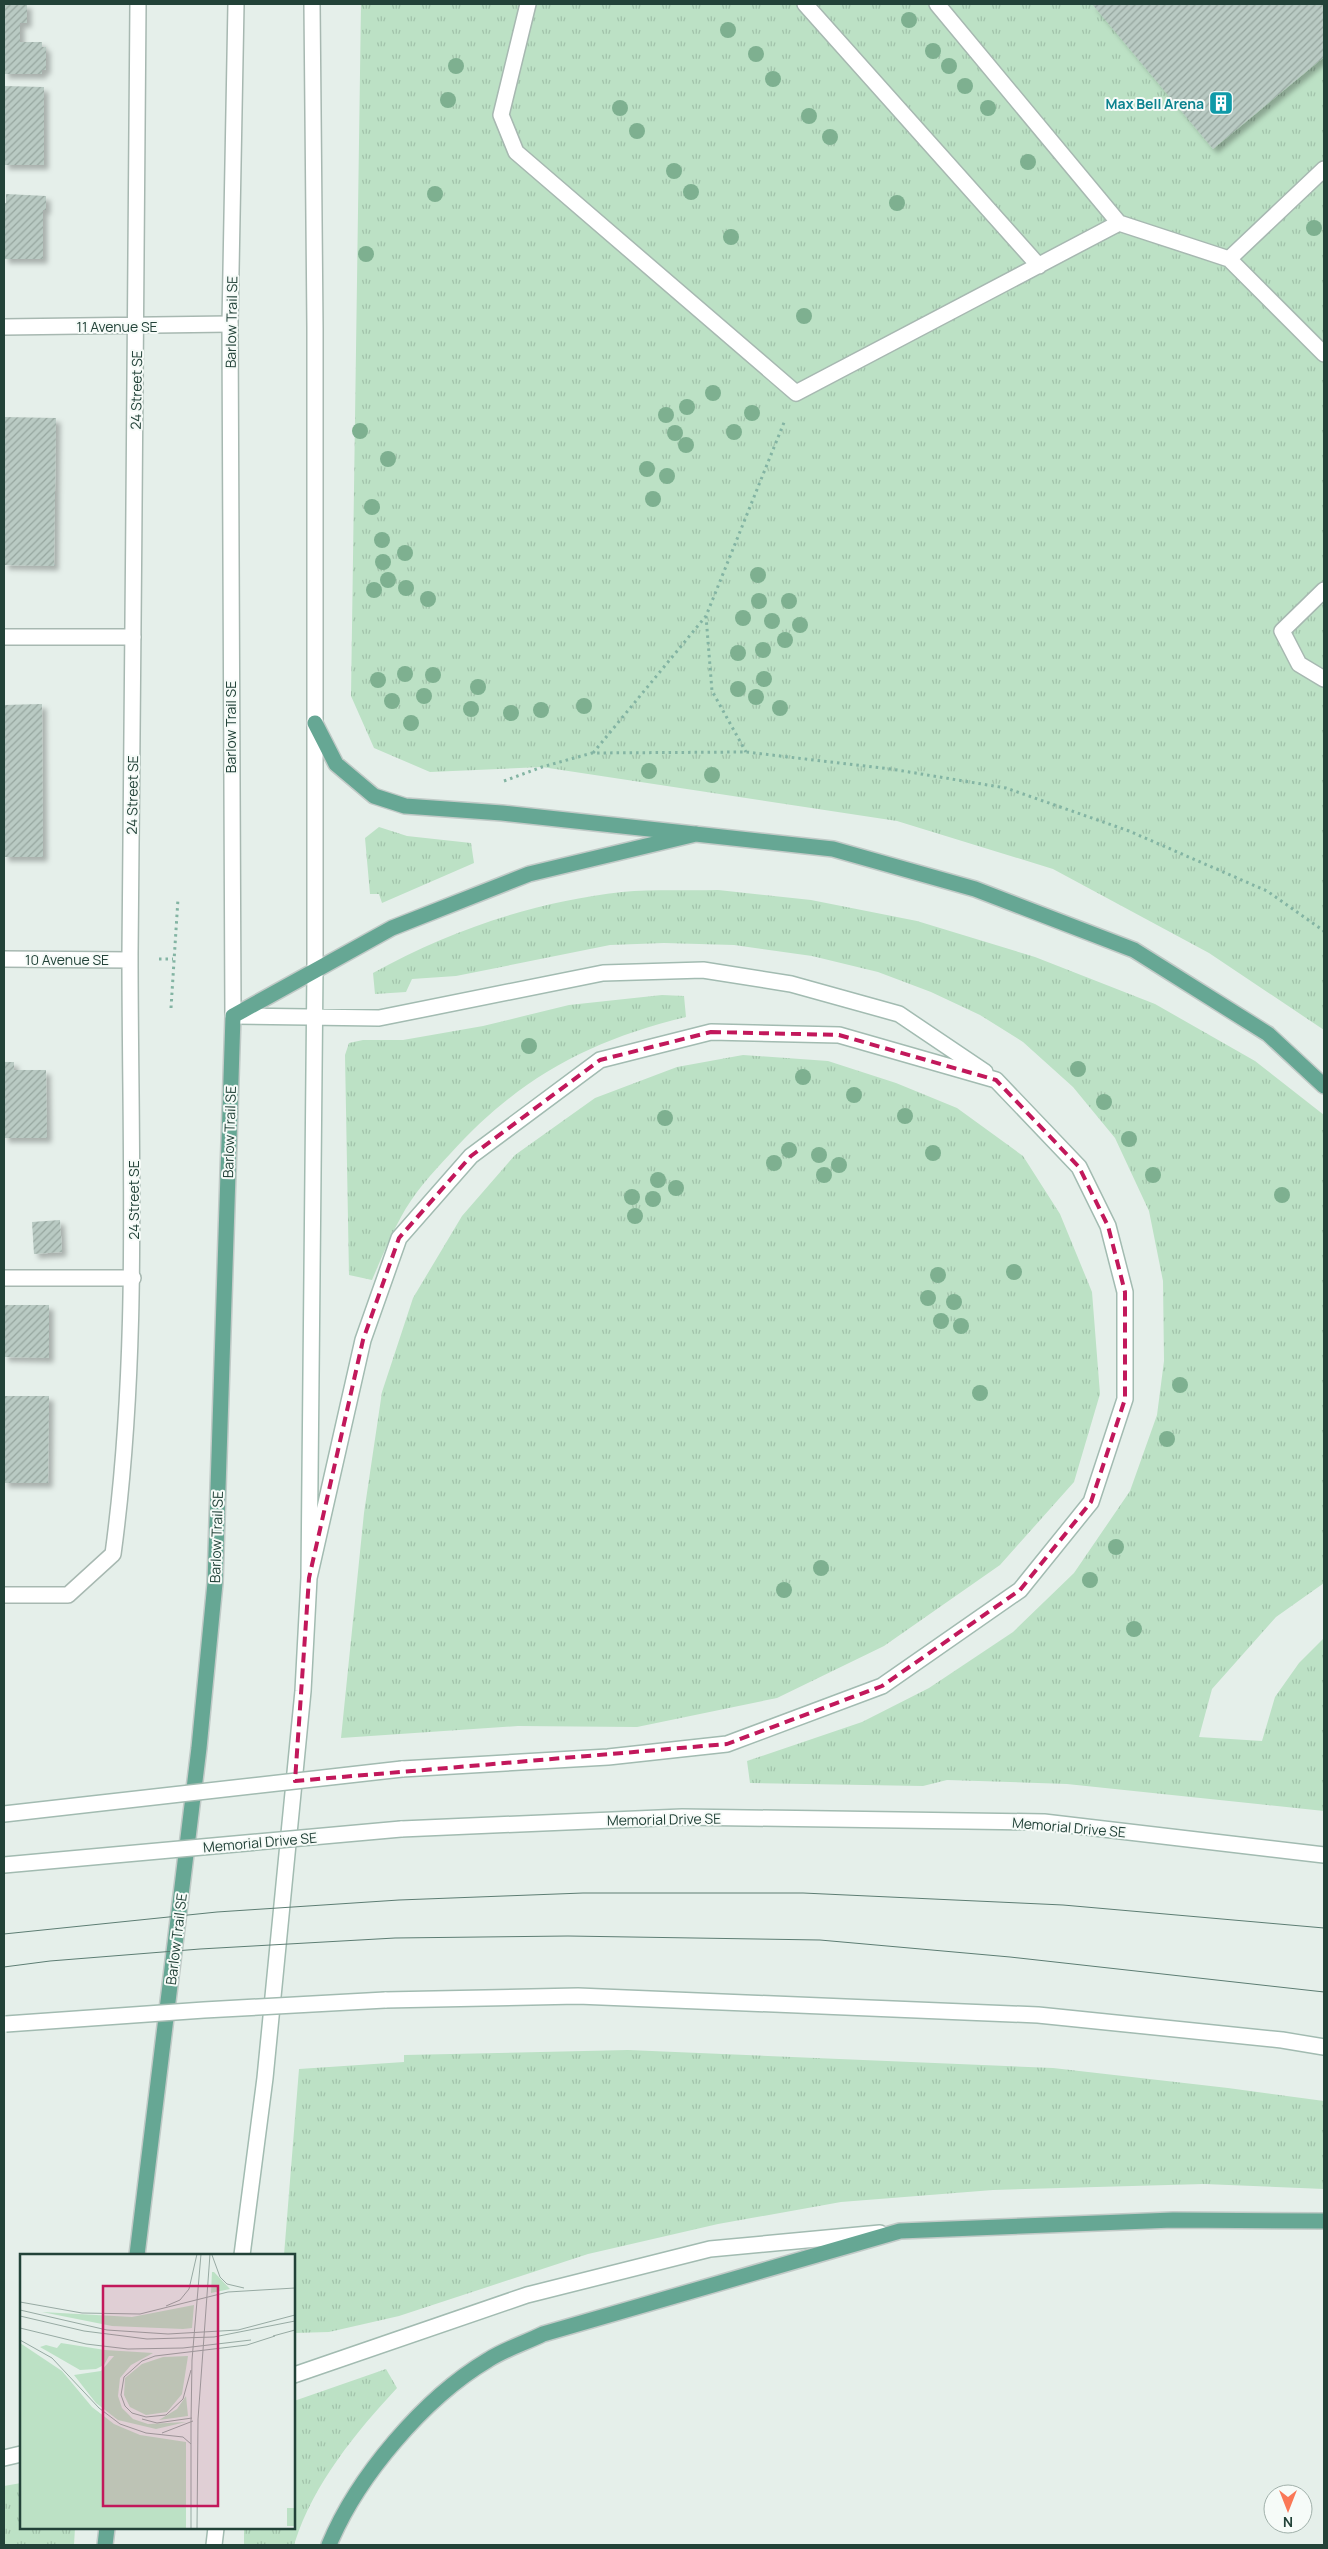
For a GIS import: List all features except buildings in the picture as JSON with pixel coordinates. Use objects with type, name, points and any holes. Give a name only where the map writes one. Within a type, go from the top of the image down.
[{"type":"main road","name":"24 Street SE","points":[[4,1595],[68,1595],[113,1554],[121,1494],[133,1278],[130,960],[137,326],[138,4]]},
{"type":"main road","name":"Barlow Trail SE","points":[[137,2254],[199,1748],[215,1583],[233,1016],[230,324],[236,4]]},
{"type":"main road","points":[[242,2254],[264,2078],[299,1735],[309,1578],[315,970],[312,4]]},
{"type":"main road","points":[[528,4],[501,115],[516,152],[796,393],[1119,223]]},
{"type":"main road","points":[[804,4],[1039,266]]},
{"type":"main road","points":[[937,4],[1119,223],[1229,259],[1323,351]]},
{"type":"main road","points":[[1229,259],[1324,169]]},
{"type":"main road","name":"11 Avenue SE","points":[[4,327],[230,324]]},
{"type":"main road","points":[[1324,590],[1282,631],[1299,664],[1324,679]]},
{"type":"main road","points":[[4,637],[134,637]]},
{"type":"main road","points":[[315,723],[336,764],[374,796],[404,806],[502,813],[833,849],[975,889],[1134,950],[1268,1034],[1324,1086]]},
{"type":"main road","points":[[233,1016],[392,928],[529,874],[696,834]]},
{"type":"main road","name":"10 Avenue SE","points":[[4,959],[130,960]]},
{"type":"main road","points":[[4,1814],[402,1769],[608,1757],[727,1744],[882,1686],[1020,1590],[1092,1502],[1125,1399],[1124,1292],[1108,1226],[1079,1168],[996,1080],[899,1014],[791,984],[703,970],[603,973],[380,1018],[233,1016]]},
{"type":"main road","points":[[309,1578],[363,1340],[399,1238],[471,1156],[600,1060],[711,1032],[839,1035],[996,1080]]},
{"type":"main road","points":[[4,1278],[133,1278]]},
{"type":"main road","name":"Memorial Drive SE","points":[[4,1865],[401,1829],[682,1817],[1044,1822],[1324,1855]]},
{"type":"main road","points":[[5,2025],[194,2010],[385,2000],[578,1996],[1038,2014],[1272,2039],[1324,2047]]},
{"type":"main road","points":[[295,2375],[527,2295],[710,2249],[900,2231],[1173,2220],[1324,2221]]},
{"type":"main road","points":[[328,2545],[340,2518],[371,2469],[440,2393],[488,2359],[543,2334],[900,2231]]},
{"type":"main road","points":[[4,2458],[20,2454]]},
{"type":"main road","points":[[105,2545],[106,2529]]},
{"type":"main road","points":[[214,2545],[216,2529]]},
{"type":"path","points":[[592,753],[706,616],[796,393]]},
{"type":"path","points":[[706,616],[712,692],[746,752]]},
{"type":"path","points":[[502,782],[542,767],[592,753],[746,752],[891,769],[1006,788],[1128,831],[1267,891],[1324,931]]},
{"type":"path","points":[[171,1008],[178,899]]},
{"type":"highlighted area","points":[[711,1032],[839,1035],[996,1080],[1079,1167],[1108,1226],[1125,1292],[1125,1399],[1091,1502],[1020,1590],[882,1686],[727,1744],[295,1781],[309,1578],[363,1340],[399,1238],[471,1156],[600,1060]]},
{"type":"green space","points":[[361,4],[1324,4],[1324,1030],[1209,953],[1053,869],[897,821],[542,767],[430,772],[374,748],[351,696]]},
{"type":"green space","points":[[379,827],[407,836],[471,843],[474,863],[382,903],[379,894],[370,894],[365,838]]},
{"type":"green space","points":[[718,890],[811,900],[917,921],[1035,957],[1155,1004],[1255,1061],[1324,1115],[1324,1583],[1276,1617],[1212,1689],[1199,1737],[1262,1741],[1275,1697],[1299,1663],[1324,1638],[1324,1811],[1067,1784],[947,1780],[923,1786],[750,1783],[747,1761],[862,1722],[929,1688],[1013,1632],[1074,1573],[1130,1491],[1157,1415],[1164,1361],[1163,1281],[1149,1211],[1115,1138],[1073,1087],[1023,1042],[980,1015],[931,992],[878,972],[812,956],[734,945],[664,943],[610,945],[456,976],[412,979],[406,992],[375,994],[373,973],[432,944],[493,920],[557,903],[622,892]]},
{"type":"green space","points":[[662,995],[684,996],[686,1017],[617,1038],[586,1051],[556,1066],[528,1084],[502,1104],[476,1128],[417,1192],[397,1225],[372,1280],[349,1275],[345,1055],[349,1043],[363,1040],[403,1040],[483,1026],[569,1005]]},
{"type":"green space","points":[[743,1055],[828,1061],[896,1083],[957,1108],[1023,1156],[1060,1214],[1092,1292],[1100,1394],[1074,1482],[1000,1565],[884,1646],[777,1698],[637,1727],[518,1726],[341,1738],[364,1513],[382,1392],[413,1298],[462,1216],[515,1155],[595,1098],[677,1067]]},
{"type":"green space","points":[[628,2050],[1053,2068],[1324,2101],[1324,2189],[1204,2184],[993,2190],[841,2202],[718,2224],[588,2254],[399,2316],[329,2332],[295,2333],[295,2254],[284,2254],[299,2069],[404,2062],[404,2055]]},
{"type":"green space","points":[[386,2369],[397,2388],[336,2461],[312,2502],[294,2545],[244,2545],[244,2529],[295,2529],[295,2401]]},
{"type":"green space","points":[[20,2483],[20,2529],[75,2529],[74,2545],[4,2545],[4,2486]]},
{"type":"tram line","points":[[4,1934],[217,1912],[399,1900],[583,1893],[803,1893],[1063,1905],[1324,1928]]},
{"type":"tram line","points":[[4,1967],[50,1961],[200,1949],[395,1938],[568,1936],[820,1940],[1010,1957],[1324,1992]]},
{"type":"place","name":"Max Bell Arena","points":[[1221,103]]}]
